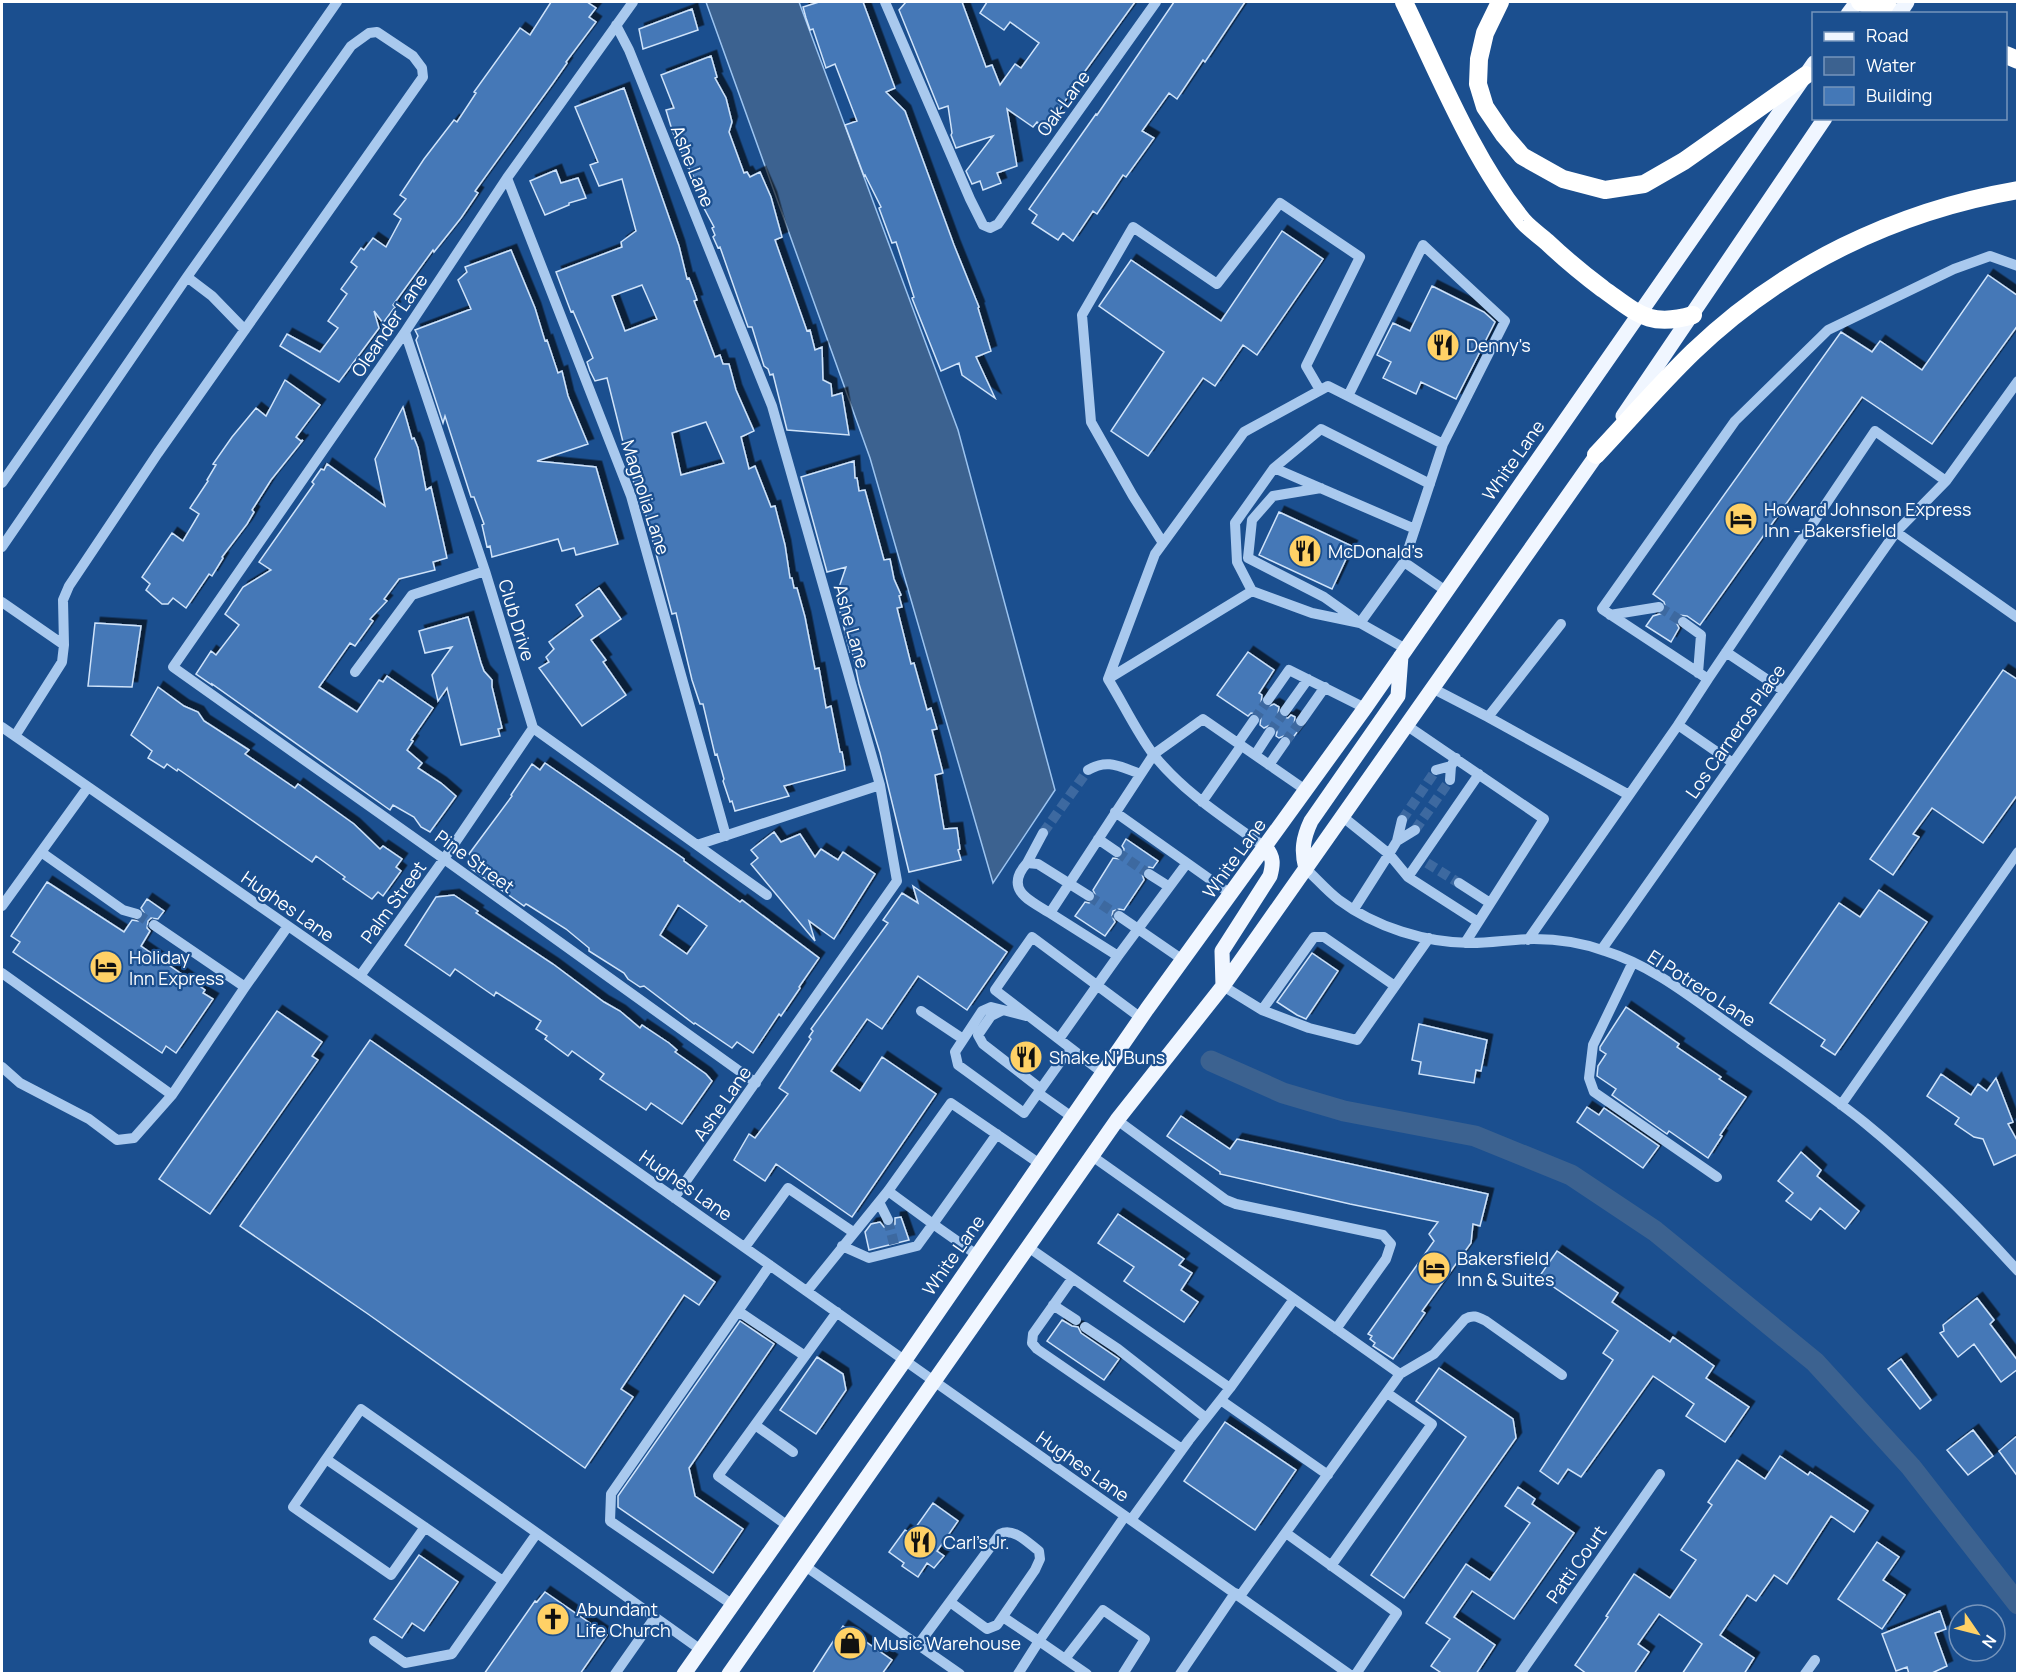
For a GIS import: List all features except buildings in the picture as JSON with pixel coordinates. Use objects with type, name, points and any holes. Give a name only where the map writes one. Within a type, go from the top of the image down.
[{"type":"highway","points":[[1404,2],[1475,147],[1525,223],[1580,272],[1639,314],[1656,321],[1674,320],[1693,315]]},
{"type":"highway","points":[[1500,2],[1485,33],[1479,60],[1478,84],[1485,107],[1522,156],[1563,179],[1595,187],[1605,189],[1644,184],[1684,161],[1810,69]]},
{"type":"highway","points":[[1859,2],[1893,12]]},
{"type":"highway","points":[[1880,2],[1902,12]]},
{"type":"highway","points":[[1596,455],[1693,352],[1741,310],[1785,279],[1831,252],[1879,229],[1981,196],[2018,190]]},
{"type":"main road","name":"White Lane","points":[[684,1674],[905,1360],[1141,1018],[1266,848],[1404,653],[1810,69]]},
{"type":"main road","points":[[729,1674],[1117,1120],[1223,986],[1343,817],[1693,315],[1824,120]]},
{"type":"main road","points":[[1306,869],[1302,855],[1304,837],[1311,821],[1398,696],[1404,653]]},
{"type":"main road","points":[[1223,986],[1222,951],[1270,876],[1273,864],[1271,854],[1266,848]]},
{"type":"street","points":[[2,483],[337,2]]},
{"type":"street","name":"Oleander Lane","points":[[173,667],[405,332],[507,178],[633,2]]},
{"type":"street","name":"Oak Lane","points":[[885,2],[970,199],[983,225],[990,228],[998,224],[1156,2]]},
{"type":"street","name":"Ashe Lane","points":[[616,26],[629,50],[772,406],[880,785],[897,881],[674,1198]]},
{"type":"street","points":[[2,547],[351,46],[369,33],[377,32],[413,56],[422,68],[423,77],[158,453],[69,586],[63,600],[62,662],[15,736]]},
{"type":"street","name":"Magnolia Lane","points":[[507,178],[632,496],[726,836]]},
{"type":"street","points":[[1163,543],[1091,422],[1082,315],[1133,227],[1217,284],[1280,203],[1360,257],[1306,366],[1320,390]]},
{"type":"street","points":[[1348,396],[1423,245],[1505,321],[1443,444],[1404,562],[1360,623]]},
{"type":"street","points":[[1703,676],[1602,609],[1735,420],[1828,330],[1954,269],[1990,256],[2018,266]]},
{"type":"street","points":[[188,277],[212,296],[245,330]]},
{"type":"street","name":"Club Drive","points":[[405,332],[485,571],[533,728]]},
{"type":"street","name":"Los Carneros Place","points":[[1602,949],[1896,532],[1946,481],[2018,381]]},
{"type":"street","points":[[1108,679],[1155,554],[1244,432],[1328,386],[1443,444]]},
{"type":"street","points":[[1360,623],[1312,613],[1252,591],[1237,562],[1235,523],[1274,468],[1321,429],[1430,484]]},
{"type":"street","points":[[1528,940],[1678,725],[1703,676],[1726,652],[1875,431],[1946,481]]},
{"type":"street","points":[[1274,468],[1415,529]]},
{"type":"street","points":[[1321,488],[1273,496],[1252,520],[1248,558],[1324,597],[1404,653]]},
{"type":"street","points":[[1896,532],[2018,618]]},
{"type":"street","points":[[1404,562],[1446,591]]},
{"type":"street","points":[[355,672],[412,595],[485,571]]},
{"type":"street","points":[[1108,679],[1252,591]]},
{"type":"street","points":[[2,602],[64,645]]},
{"type":"street","points":[[1610,615],[1659,607]]},
{"type":"street","points":[[1683,622],[1701,635],[1703,676]]},
{"type":"street","points":[[1488,717],[1561,624]]},
{"type":"street","points":[[1726,652],[1784,691]]},
{"type":"street","name":"Pine Street","points":[[173,667],[756,1083]]},
{"type":"street","points":[[1268,700],[1289,670],[1365,708]]},
{"type":"street","points":[[1108,679],[1154,754],[1169,772],[1202,802],[1266,848]]},
{"type":"street","points":[[1285,711],[1308,679]]},
{"type":"street","points":[[1301,721],[1325,687]]},
{"type":"street","points":[[1432,688],[1629,795]]},
{"type":"street","points":[[1050,913],[1154,754],[1203,719],[1307,791]]},
{"type":"street","points":[[1202,802],[1254,720]]},
{"type":"street","points":[[1406,725],[1454,763],[1479,774],[1544,819],[1465,943]]},
{"type":"street","points":[[1678,725],[1733,763]]},
{"type":"street","name":"Hughes Lane","points":[[2,727],[360,976],[1349,1674]]},
{"type":"street","points":[[533,728],[767,895]]},
{"type":"street","name":"Palm Street","points":[[360,976],[444,859],[533,728]]},
{"type":"street","points":[[1255,754],[1270,732]]},
{"type":"street","points":[[1269,765],[1285,742]]},
{"type":"street","points":[[1436,770],[1454,763]]},
{"type":"street","points":[[1450,780],[1454,763]]},
{"type":"street","points":[[1088,770],[1097,765],[1112,764],[1140,774]]},
{"type":"street","points":[[1408,877],[1424,861],[1479,774]]},
{"type":"street","points":[[697,845],[880,785]]},
{"type":"street","points":[[2,906],[88,787]]},
{"type":"street","points":[[1116,812],[1232,895]]},
{"type":"street","points":[[1343,817],[1389,854],[1408,877],[1478,922]]},
{"type":"street","points":[[1354,909],[1397,841],[1402,820]]},
{"type":"street","points":[[1397,841],[1415,830]]},
{"type":"street","points":[[1043,833],[1027,863],[1018,873],[1017,883],[1021,893],[1118,956]]},
{"type":"street","points":[[1098,839],[1117,852]]},
{"type":"street","points":[[41,852],[123,910],[137,914]]},
{"type":"street","points":[[1841,1105],[2018,852]]},
{"type":"street","points":[[1027,863],[1038,864],[1089,896]]},
{"type":"street","points":[[1059,1039],[1186,863]]},
{"type":"street","name":"El Potrero Lane","points":[[1306,869],[1340,900],[1368,917],[1402,932],[1465,943],[1528,940],[1566,942],[1602,949],[1655,972],[1841,1105],[1916,1167],[1981,1230],[2018,1270]]},
{"type":"street","points":[[1149,874],[1168,886]]},
{"type":"street","points":[[1459,884],[1490,903]]},
{"type":"street","points":[[1119,916],[1183,960]]},
{"type":"street","points":[[154,925],[245,987]]},
{"type":"street","points":[[2,1067],[20,1083],[89,1119],[117,1140],[134,1138],[172,1095],[288,926]]},
{"type":"street","points":[[1103,1073],[995,990],[1032,937],[1141,1018]]},
{"type":"street","points":[[1262,1010],[1314,938],[1324,937],[1395,986]]},
{"type":"street","points":[[1223,986],[1262,1010],[1309,1028],[1357,1040],[1428,938]]},
{"type":"street","points":[[1633,962],[1593,1045],[1589,1078],[1594,1092],[1716,1177]]},
{"type":"street","points":[[2,973],[172,1095]]},
{"type":"street","points":[[1032,1018],[991,1007],[982,1011],[955,1052],[958,1065],[1024,1113],[1071,1048]]},
{"type":"street","points":[[1003,1010],[991,1016],[978,1035],[982,1044],[1072,1117]]},
{"type":"street","points":[[921,1011],[963,1039]]},
{"type":"street","points":[[807,1291],[888,1191],[951,1103],[1040,1164]]},
{"type":"street","points":[[1117,1120],[1226,1200],[1389,1239],[1391,1250],[1386,1259],[1336,1329]]},
{"type":"street","points":[[842,1246],[869,1258],[895,1247],[917,1246],[997,1134]]},
{"type":"street","points":[[1092,1156],[1400,1374]]},
{"type":"street","points":[[745,1247],[788,1188],[853,1233]]},
{"type":"street","points":[[888,1191],[977,1255]]},
{"type":"street","points":[[879,1202],[888,1220]]},
{"type":"street","points":[[1028,1247],[1230,1388]]},
{"type":"street","points":[[732,1605],[610,1521],[611,1494],[770,1265]]},
{"type":"street","points":[[1072,1279],[1033,1334],[1032,1343],[1037,1349],[1182,1449]]},
{"type":"street","points":[[1018,1674],[1128,1518],[1206,1418],[1222,1401],[1294,1299]]},
{"type":"street","points":[[1053,1305],[1118,1348],[1206,1418]]},
{"type":"street","points":[[738,1311],[805,1356]]},
{"type":"street","points":[[788,1526],[718,1476],[837,1312]]},
{"type":"street","points":[[1180,1674],[1237,1594],[1286,1533],[1400,1374],[1434,1354],[1465,1319],[1470,1316],[1477,1317],[1486,1322],[1562,1376]]},
{"type":"street","points":[[1332,1566],[1432,1424],[1387,1393]]},
{"type":"street","points":[[1222,1401],[1328,1475]]},
{"type":"street","points":[[425,1527],[391,1575],[292,1507],[361,1409],[701,1650]]},
{"type":"street","points":[[755,1425],[793,1452]]},
{"type":"street","points":[[326,1459],[503,1581]]},
{"type":"street","name":"Patti Court","points":[[1520,1674],[1660,1474]]},
{"type":"street","points":[[918,1645],[1000,1534],[1006,1531],[1012,1532],[1039,1551],[1040,1559],[1035,1570],[997,1625],[987,1629],[950,1602]]},
{"type":"street","points":[[374,1641],[405,1663],[452,1654],[537,1533]]},
{"type":"street","points":[[1286,1533],[1397,1613],[1356,1674]]},
{"type":"street","points":[[805,1566],[953,1672]]},
{"type":"street","points":[[1065,1659],[1103,1610],[1145,1639],[1123,1674]]},
{"type":"street","points":[[615,1674],[655,1617]]},
{"type":"street","points":[[1003,1617],[1087,1674]]},
{"type":"street","points":[[1805,1674],[1815,1660]]},
{"type":"water","points":[[706,2],[799,2],[958,430],[1055,790],[993,883],[870,458]]},
{"type":"waterway","points":[[1211,1061],[1283,1093],[1344,1111],[1475,1136],[1571,1175],[1655,1231],[1815,1362],[1911,1467],[2018,1604]]},
{"type":"tunnel","points":[[1659,607],[1683,622]]},
{"type":"tunnel","points":[[1254,720],[1268,700]]},
{"type":"tunnel","points":[[1270,732],[1285,711]]},
{"type":"tunnel","points":[[1285,742],[1301,721]]},
{"type":"tunnel","points":[[1043,833],[1088,770]]},
{"type":"tunnel","points":[[1402,820],[1436,770]]},
{"type":"tunnel","points":[[1415,830],[1450,780]]},
{"type":"tunnel","points":[[1117,852],[1149,874]]},
{"type":"tunnel","points":[[1427,863],[1459,883]]},
{"type":"tunnel","points":[[1089,896],[1119,916]]},
{"type":"tunnel","points":[[137,914],[154,925]]},
{"type":"tunnel","points":[[888,1220],[894,1244]]},
{"type":"place","name":"Denny's","points":[[1443,345]]},
{"type":"place","name":"Howard Johnson Express Inn - Bakersfield","points":[[1741,519]]},
{"type":"place","name":"McDonald's","points":[[1305,551]]},
{"type":"place","name":"Holiday Inn Express","points":[[106,967]]},
{"type":"place","name":"Shake N' Buns","points":[[1026,1057]]},
{"type":"place","name":"Bakersfield Inn & Suites","points":[[1434,1268]]},
{"type":"place","name":"Carl's Jr.","points":[[920,1542]]},
{"type":"place","name":"Abundant Life Church","points":[[553,1619]]},
{"type":"place","name":"Music Warehouse","points":[[850,1643]]}]
